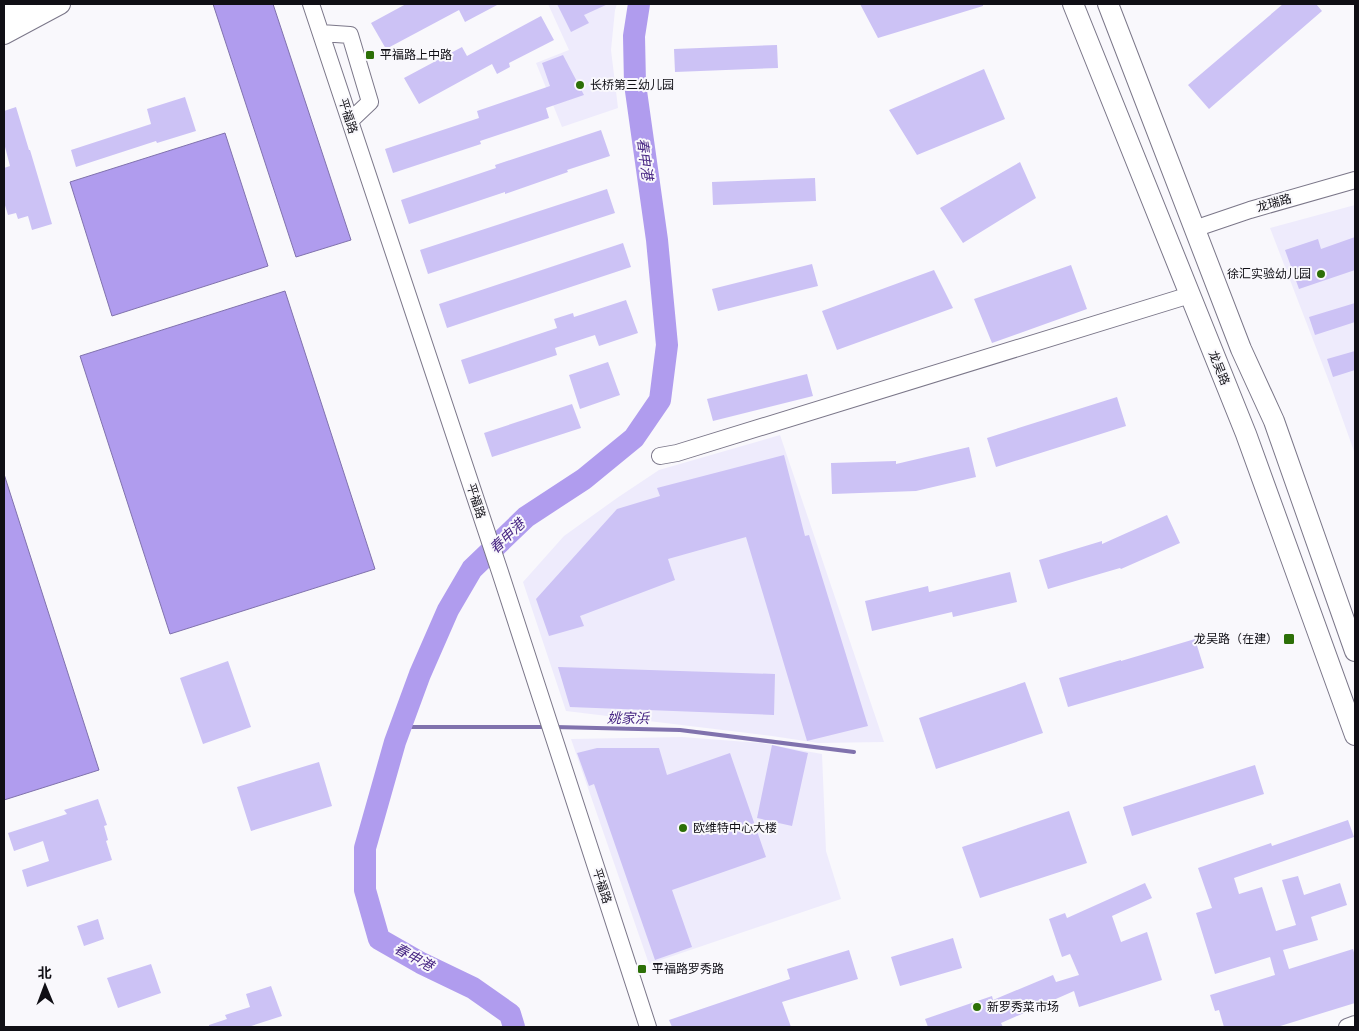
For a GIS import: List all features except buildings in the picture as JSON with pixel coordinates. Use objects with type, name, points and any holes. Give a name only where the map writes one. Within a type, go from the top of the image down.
[{"type":"highway","points":[[4,10],[16,4]]},
{"type":"highway","points":[[4,17],[26,4]]},
{"type":"main road","points":[[4,34],[60,4]]},
{"type":"main road","name":"龙吴路","points":[[1072,4],[1246,434],[1355,736]]},
{"type":"main road","points":[[1108,4],[1241,349],[1274,421],[1355,651]]},
{"type":"street","name":"平福路","points":[[311,4],[500,572],[648,1027]]},
{"type":"street","points":[[321,33],[350,35],[370,102],[350,121]]},
{"type":"street","name":"龙瑞路","points":[[1194,229],[1250,210],[1355,180]]},
{"type":"street","points":[[660,456],[696,447],[1190,295]]},
{"type":"street","points":[[1346,1027],[1355,1024]]},
{"type":"shaded area","points":[[213,4],[273,4],[351,240],[296,257]]},
{"type":"shaded area","name":"长桥第三幼儿园","points":[[548,4],[617,4],[611,50],[618,108],[562,127],[536,63],[569,50]]},
{"type":"shaded area","points":[[225,133],[268,266],[112,316],[70,182]]},
{"type":"shaded area","name":"徐汇实验幼儿园","points":[[1355,205],[1355,454],[1270,228]]},
{"type":"shaded area","points":[[285,291],[375,569],[170,634],[80,356]]},
{"type":"shaded area","points":[[780,435],[884,742],[818,743],[566,711],[523,582],[564,536],[659,470]]},
{"type":"shaded area","points":[[4,474],[99,770],[4,800]]},
{"type":"shaded area","points":[[682,737],[761,743],[822,754],[826,851],[841,899],[649,964],[571,739]]},
{"type":"waterway","name":"春申港","points":[[514,1027],[510,1014],[473,988],[421,963],[379,939],[365,890],[365,848],[395,742],[420,674],[448,610],[472,569],[526,517],[584,479],[634,438],[660,400],[667,345],[657,240],[635,84],[634,36],[639,4]]},
{"type":"waterway","name":"姚家浜","points":[[400,727],[545,727]]},
{"type":"waterway","name":"姚家浜","points":[[555,727],[680,730],[854,752]]},
{"type":"place","name":"平福路上中路","points":[[370,55]]},
{"type":"place","name":"长桥第三幼儿园","points":[[580,85]]},
{"type":"place","name":"徐汇实验幼儿园","points":[[1321,274]]},
{"type":"place","name":"龙吴路（在建）","points":[[1289,639]]},
{"type":"place","name":"欧维特中心大楼","points":[[683,828]]},
{"type":"place","name":"平福路罗秀路","points":[[642,969]]},
{"type":"place","name":"新罗秀菜市场","points":[[977,1007]]}]
